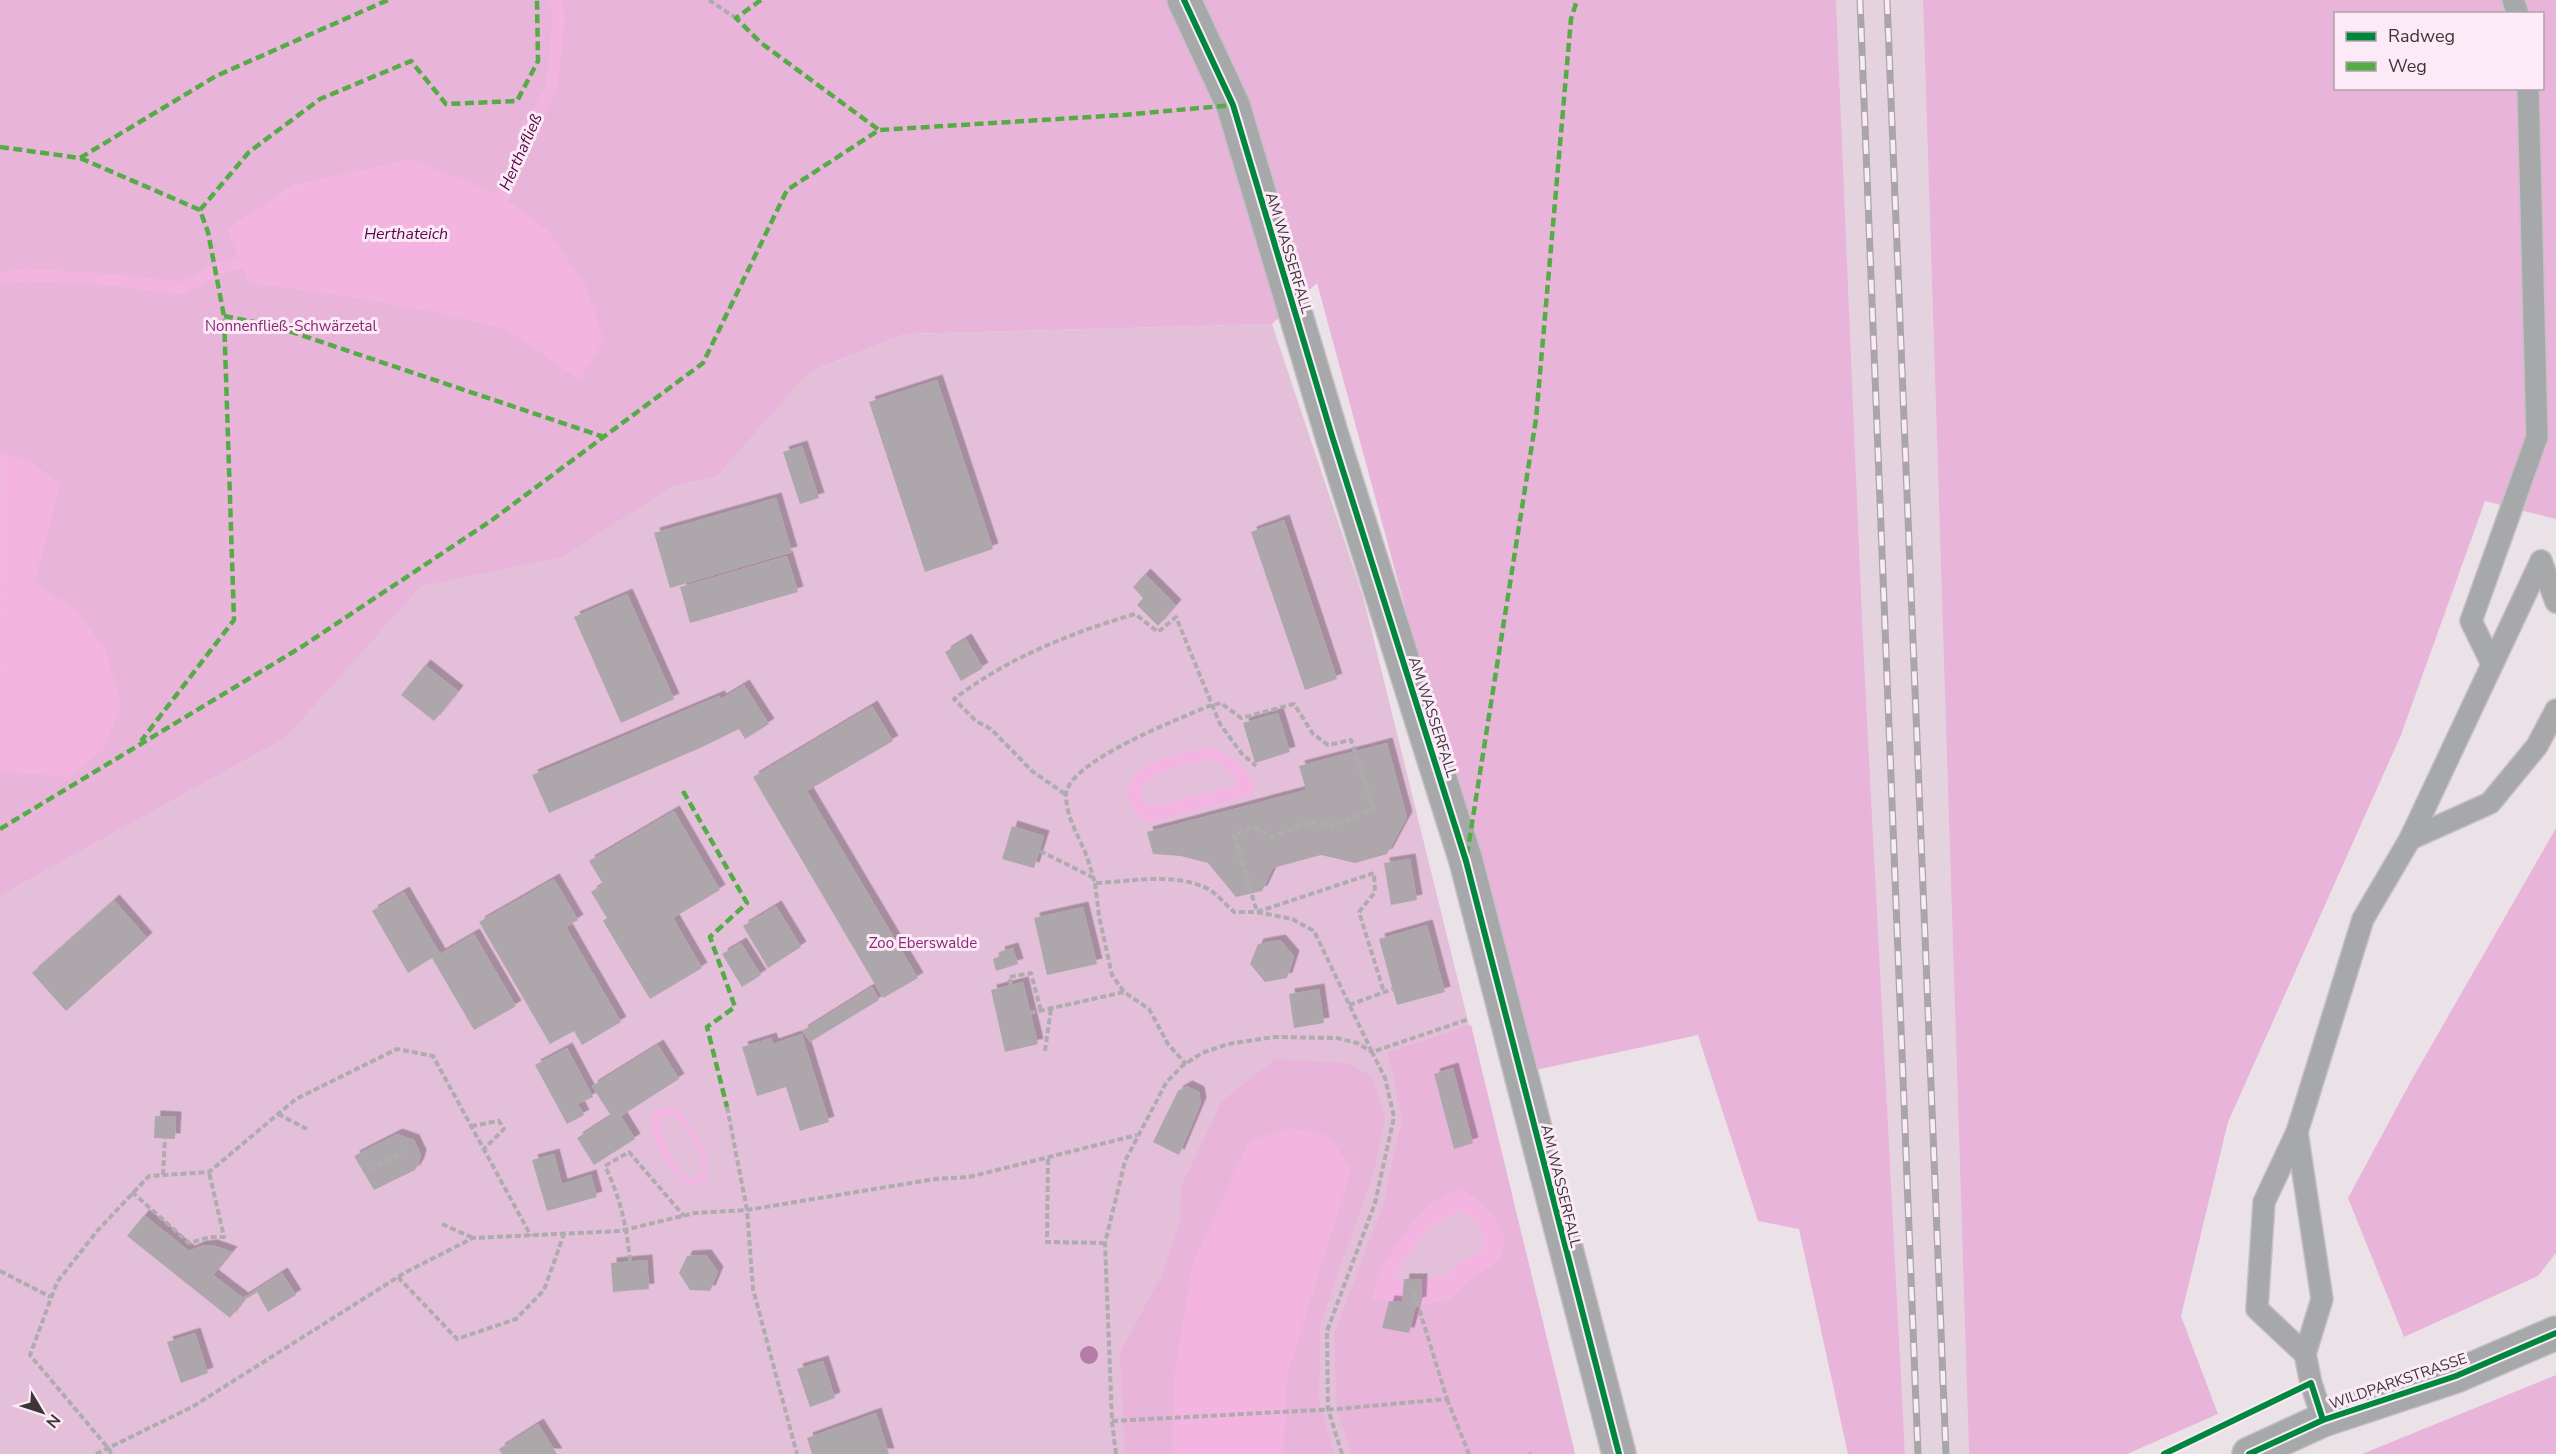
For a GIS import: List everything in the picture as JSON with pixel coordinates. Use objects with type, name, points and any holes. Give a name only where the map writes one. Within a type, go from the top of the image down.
[{"type":"street","name":"AM WASSERFALL","points":[[1184,0],[1233,105],[1332,436],[1466,861],[1619,1454]]},
{"type":"street","name":"WILDPARKSTRASSE","points":[[2249,1454],[2323,1420],[2456,1376],[2556,1334]]},
{"type":"lane","points":[[2492,664],[2470,621],[2536,437],[2528,90]]},
{"type":"lane","points":[[2305,1354],[2257,1309],[2264,1202],[2297,1132],[2363,920],[2410,839],[2541,561],[2556,602]]},
{"type":"lane","points":[[2410,839],[2490,803],[2537,746],[2556,710]]},
{"type":"lane","points":[[2297,1132],[2322,1299],[2305,1354],[2311,1383],[2323,1420]]},
{"type":"path","points":[[710,0],[736,18]]},
{"type":"path","points":[[1065,794],[1032,771],[991,729],[976,720],[954,699],[997,669],[1032,652],[1086,628],[1135,614],[1158,632],[1176,617],[1220,724],[1242,754],[1256,766]]},
{"type":"path","points":[[1186,1064],[1168,1044],[1149,1009],[1124,992],[1112,975],[1099,916],[1095,883],[1087,856],[1071,824],[1065,794],[1074,776],[1086,766],[1137,739],[1221,703],[1241,718],[1294,704],[1313,734],[1328,745],[1351,740],[1374,808],[1332,826],[1310,822],[1272,837],[1254,827],[1234,835],[1257,912]]},
{"type":"path","points":[[1040,851],[1093,877]]},
{"type":"path","points":[[1257,912],[1374,873],[1376,892],[1359,912],[1384,992]]},
{"type":"path","points":[[1095,883],[1185,881],[1211,891],[1234,912],[1257,912],[1292,919],[1314,931],[1385,1078],[1394,1117],[1375,1203],[1327,1330],[1328,1408],[1342,1454]]},
{"type":"path","points":[[1011,985],[1009,977],[1031,973],[1041,1011]]},
{"type":"path","points":[[1349,1005],[1393,988]]},
{"type":"path","points":[[1030,1013],[1124,992]]},
{"type":"path","points":[[1116,1454],[1112,1420],[1105,1243],[1125,1161],[1166,1083],[1202,1053],[1228,1044],[1274,1037],[1337,1038],[1357,1043],[1372,1052],[1503,1008]]},
{"type":"path","points":[[1045,1051],[1051,1009]]},
{"type":"path","points":[[111,1454],[110,1449],[30,1355],[57,1282],[98,1230],[149,1176],[209,1172],[296,1099],[397,1048],[433,1056],[531,1236]]},
{"type":"path","points":[[728,1107],[747,1210],[753,1289],[797,1454]]},
{"type":"path","points":[[278,1114],[307,1130]]},
{"type":"path","points":[[471,1126],[499,1121],[504,1129],[484,1149]]},
{"type":"path","points":[[96,1454],[192,1407],[398,1277],[473,1238],[627,1230],[695,1213],[747,1210],[935,1179],[969,1177],[1137,1135]]},
{"type":"path","points":[[163,1175],[165,1138]]},
{"type":"path","points":[[370,1170],[405,1151]]},
{"type":"path","points":[[630,1261],[627,1230],[617,1192],[605,1166],[629,1152],[684,1216]]},
{"type":"path","points":[[1048,1159],[1047,1242],[1105,1243]]},
{"type":"path","points":[[132,1192],[189,1243],[210,1237],[224,1237],[209,1172]]},
{"type":"path","points":[[442,1224],[473,1238]]},
{"type":"path","points":[[398,1277],[457,1339],[516,1319],[544,1290],[564,1234]]},
{"type":"path","points":[[0,1271],[51,1297]]},
{"type":"path","points":[[1413,1289],[1447,1399],[1469,1454]]},
{"type":"path","points":[[1112,1420],[1299,1411],[1447,1399]]},
{"type":"shaded area","points":[[1836,0],[1923,0],[1969,1454],[1905,1454],[1863,640]]},
{"type":"green space","name":"Nonnenfließ-Schwärzetal","points":[[0,0],[1836,0],[1863,640],[1905,1454],[1848,1454],[1799,1229],[1758,1221],[1698,1035],[1531,1071],[1317,283],[1272,324],[905,334],[808,373],[718,476],[671,487],[562,557],[421,586],[284,739],[0,896],[0,771],[69,777],[74,608],[34,584],[59,484],[0,453]],"holes":[[[338,176],[579,379],[507,330],[434,312],[334,294],[249,283],[227,229],[295,185]]]},
{"type":"green space","points":[[1923,0],[2556,0],[2556,519],[2485,501],[2401,735],[2228,1122],[2181,1316],[2218,1414],[2127,1454],[1969,1454]]},
{"type":"green space","name":"Zoo Eberswalde","points":[[0,107],[816,370],[905,334],[1272,324],[1363,596],[1575,1454],[0,1454],[0,896],[284,739],[0,857]],"holes":[[[806,375],[718,476],[671,487]]]},
{"type":"green space","points":[[2556,828],[2556,1253],[2538,1276],[2404,1337],[2348,1198],[2411,1081]]},
{"type":"green space","points":[[1471,1025],[1575,1454],[1352,1454],[1337,1409],[1334,1334],[1383,1206],[1402,1119],[1388,1052]],"holes":[[[1459,1188],[1502,1254],[1445,1301],[1414,1304],[1373,1299],[1404,1234],[1426,1210]]]},
{"type":"green space","points":[[1275,1059],[1347,1063],[1372,1076],[1385,1118],[1374,1171],[1320,1326],[1319,1401],[1334,1454],[1283,1454],[1288,1372],[1351,1170],[1250,1140],[1192,1265],[1174,1380],[1172,1454],[1125,1454],[1120,1353],[1161,1276],[1180,1221],[1181,1187],[1222,1101]]},
{"type":"green space","points":[[2556,1375],[2556,1454],[2362,1454]]},
{"type":"water","name":"Herthateich","points":[[411,159],[503,197],[549,232],[586,286],[604,341],[580,379],[507,330],[434,312],[334,294],[249,283],[227,229],[295,185]]},
{"type":"water","points":[[1,452],[33,463],[60,484],[34,583],[74,608],[106,650],[121,706],[103,750],[69,777],[0,771]]},
{"type":"water","points":[[1214,748],[1246,771],[1253,785],[1253,794],[1155,822],[1141,821],[1127,798],[1131,781],[1138,772],[1157,761],[1181,753]],"holes":[[[1209,759],[1217,761],[1236,777],[1237,786],[1156,806],[1145,803],[1140,786],[1155,776],[1191,763]]]},
{"type":"water","points":[[668,1107],[679,1110],[691,1126],[701,1143],[707,1161],[706,1180],[691,1186],[668,1165],[654,1135],[652,1115],[656,1110]],"holes":[[[672,1115],[692,1136],[701,1157],[700,1174],[694,1180],[680,1171],[663,1137],[660,1120],[663,1116]]]},
{"type":"water","points":[[1293,1128],[1329,1136],[1351,1170],[1288,1372],[1283,1454],[1172,1454],[1174,1380],[1192,1265],[1250,1140]]},
{"type":"water","points":[[1459,1188],[1485,1207],[1500,1226],[1504,1236],[1504,1246],[1500,1256],[1449,1298],[1419,1303],[1372,1299],[1379,1276],[1403,1234],[1430,1204]],"holes":[[[1460,1210],[1479,1222],[1484,1246],[1482,1251],[1460,1262],[1445,1276],[1422,1279],[1392,1278],[1427,1229]]]},
{"type":"building","points":[[937,380],[993,549],[925,572],[869,402]]},
{"type":"building","points":[[802,446],[819,498],[800,504],[783,452]]},
{"type":"building","points":[[776,498],[792,552],[670,588],[654,533]]},
{"type":"building","points":[[1284,520],[1337,679],[1305,690],[1251,532]]},
{"type":"building","points":[[787,556],[798,592],[690,623],[680,587]]},
{"type":"building","points":[[1145,574],[1176,605],[1158,626],[1137,605],[1143,598],[1133,587]]},
{"type":"building","points":[[627,594],[674,699],[621,723],[574,617]]},
{"type":"building","points":[[966,639],[983,668],[961,681],[945,652]]},
{"type":"building","points":[[425,665],[458,691],[434,721],[401,695]]},
{"type":"building","points":[[744,685],[769,724],[745,739],[739,729],[549,813],[532,775],[719,696],[721,699]]},
{"type":"building","points":[[872,706],[893,741],[807,791],[918,978],[883,998],[753,777]]},
{"type":"building","points":[[1278,713],[1290,752],[1255,763],[1243,723]]},
{"type":"building","points":[[1387,743],[1407,817],[1387,854],[1355,863],[1321,855],[1273,868],[1262,891],[1236,897],[1208,863],[1181,856],[1153,854],[1147,832],[1306,790],[1299,766]]},
{"type":"building","points":[[674,811],[720,890],[673,918],[702,968],[650,999],[603,921],[607,918],[591,892],[603,884],[589,861]]},
{"type":"building","points":[[1012,826],[1044,836],[1034,868],[1002,859]]},
{"type":"building","points":[[1410,859],[1417,900],[1391,905],[1384,863]]},
{"type":"building","points":[[554,879],[578,920],[566,927],[621,1022],[582,1045],[574,1031],[550,1044],[479,922]]},
{"type":"building","points":[[404,892],[440,954],[474,934],[516,1006],[474,1030],[432,958],[408,973],[372,911]]},
{"type":"building","points":[[114,900],[147,938],[66,1011],[32,973]]},
{"type":"building","points":[[776,906],[801,947],[768,968],[743,926]]},
{"type":"building","points":[[1083,907],[1097,964],[1047,975],[1034,918]]},
{"type":"building","points":[[1427,925],[1445,992],[1397,1005],[1379,939]]},
{"type":"building","points":[[1280,940],[1294,956],[1287,978],[1265,982],[1250,964],[1258,944]]},
{"type":"building","points":[[741,943],[761,975],[742,987],[722,954]]},
{"type":"building","points":[[1013,948],[1018,964],[996,971],[993,959],[1000,956],[999,952]]},
{"type":"building","points":[[1023,982],[1038,1044],[1005,1052],[991,990]]},
{"type":"building","points":[[872,987],[879,1000],[810,1042],[802,1031]]},
{"type":"building","points":[[1319,989],[1324,1023],[1294,1028],[1289,994]]},
{"type":"building","points":[[802,1034],[829,1122],[800,1131],[786,1087],[757,1096],[742,1047],[771,1038],[773,1044]]},
{"type":"building","points":[[658,1045],[679,1079],[621,1116],[635,1139],[594,1165],[577,1138],[611,1116],[592,1086]]},
{"type":"building","points":[[567,1048],[593,1097],[578,1104],[584,1115],[567,1124],[535,1065]]},
{"type":"building","points":[[1453,1068],[1473,1143],[1454,1149],[1434,1074]]},
{"type":"building","points":[[1187,1086],[1199,1092],[1201,1103],[1179,1155],[1153,1142],[1178,1091]]},
{"type":"building","points":[[155,1116],[176,1117],[175,1139],[154,1138]]},
{"type":"building","points":[[397,1134],[414,1140],[421,1155],[419,1163],[415,1170],[374,1190],[354,1156]]},
{"type":"building","points":[[554,1154],[562,1184],[591,1175],[597,1197],[547,1211],[532,1160]]},
{"type":"building","points":[[144,1215],[189,1251],[201,1246],[212,1245],[232,1252],[213,1275],[243,1298],[282,1273],[296,1295],[268,1312],[257,1292],[243,1301],[230,1318],[127,1236]]},
{"type":"building","points":[[706,1255],[718,1272],[710,1291],[690,1290],[679,1273],[687,1256]]},
{"type":"building","points":[[647,1260],[649,1289],[613,1292],[611,1263]]},
{"type":"building","points":[[1404,1279],[1422,1279],[1421,1302],[1417,1303],[1409,1333],[1382,1328],[1389,1301],[1402,1302]]},
{"type":"building","points":[[195,1333],[208,1373],[181,1383],[167,1342]]},
{"type":"building","points":[[823,1361],[835,1398],[810,1407],[797,1369]]},
{"type":"building","points":[[876,1413],[889,1454],[812,1454],[807,1438]]},
{"type":"building","points":[[538,1424],[557,1454],[502,1454],[499,1449]]},
{"type":"waterway","name":"Herthafließ","points":[[488,201],[503,197],[523,142],[552,87],[559,17],[554,0]]},
{"type":"waterway","name":"Herthafließ","points":[[219,268],[256,259]]},
{"type":"waterway","name":"Herthafließ","points":[[0,279],[23,275],[102,279],[182,288],[210,273]]},
{"type":"railway","points":[[1860,0],[1918,1454]]},
{"type":"railway","points":[[1887,0],[1946,1454]]},
{"type":"marked path","points":[[80,158],[216,76],[388,0]]},
{"type":"marked path","points":[[200,210],[249,152],[320,99],[411,61],[446,104],[517,101],[538,61],[537,0]]},
{"type":"marked path","points":[[761,0],[736,18],[761,43],[879,130]]},
{"type":"marked path","points":[[1467,855],[1536,419],[1571,19],[1577,0]]},
{"type":"marked path","points":[[0,829],[303,646],[492,520],[703,363],[787,190],[879,130],[1123,115],[1233,105]]},
{"type":"marked path","points":[[0,147],[80,158],[200,210],[208,232],[224,316],[234,620],[141,741]]},
{"type":"marked path","points":[[224,316],[274,326],[604,437]]},
{"type":"marked path","points":[[683,791],[747,903],[710,937],[735,1007],[707,1027],[727,1107]]},
{"type":"cycle path","points":[[1184,0],[1233,105],[1332,436],[1466,861],[1619,1454]]},
{"type":"cycle path","points":[[2249,1454],[2323,1420],[2456,1376],[2556,1333]]},
{"type":"cycle path","points":[[2164,1454],[2311,1383],[2323,1420]]}]
